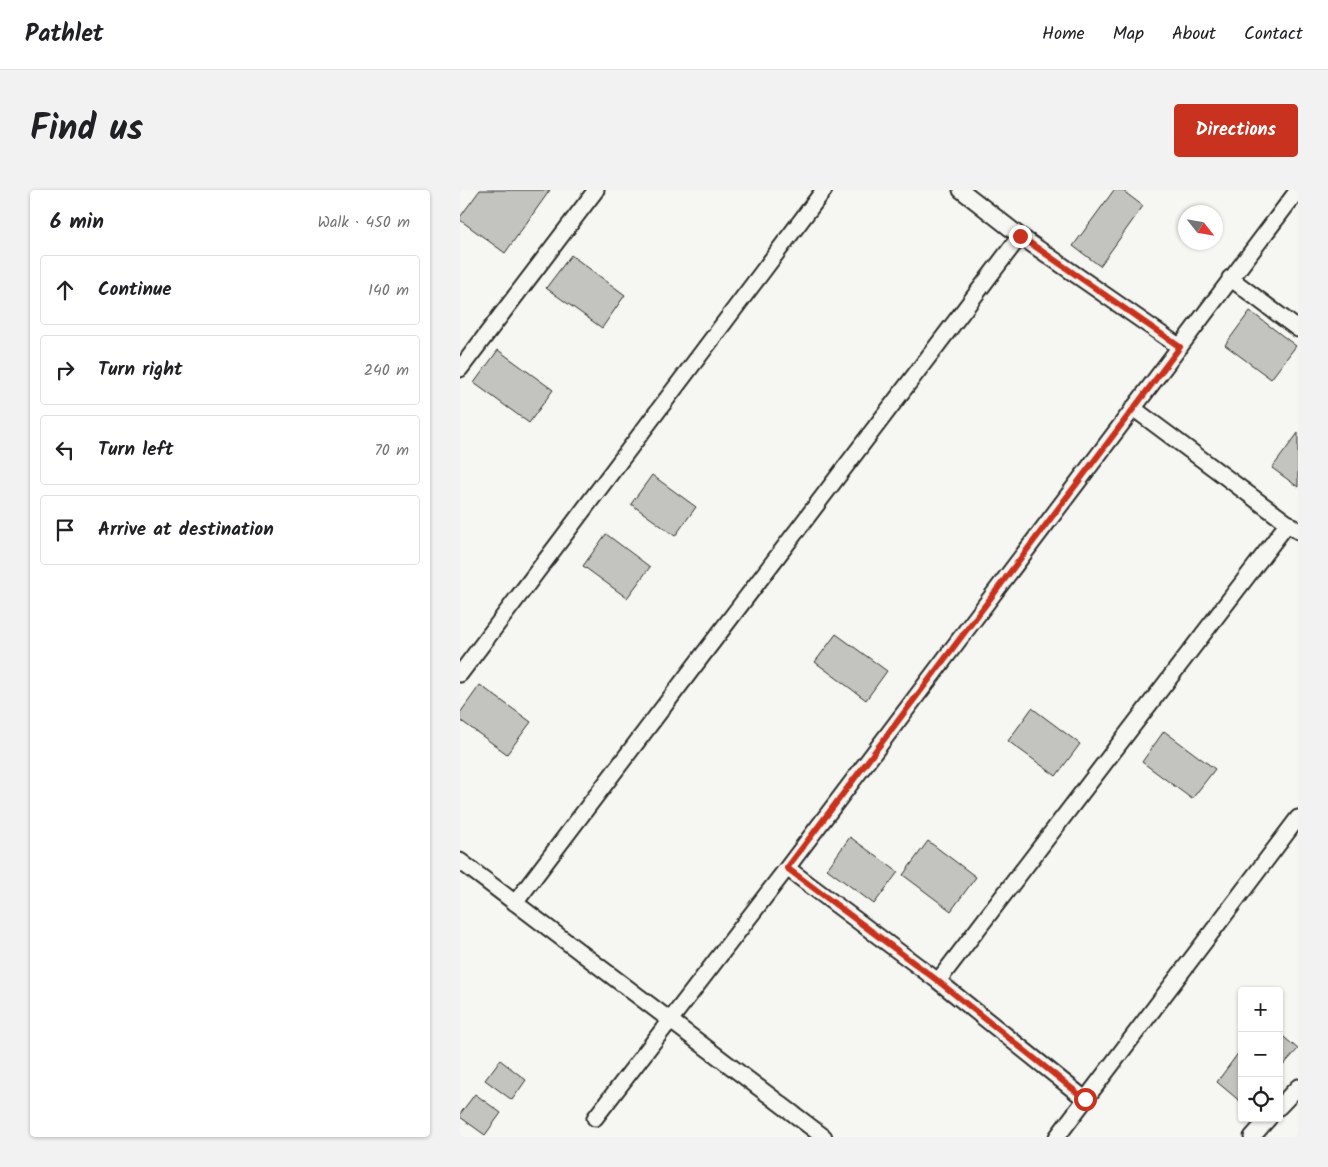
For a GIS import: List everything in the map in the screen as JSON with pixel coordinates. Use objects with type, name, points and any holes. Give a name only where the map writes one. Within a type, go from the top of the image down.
[{"type":"street","points":[[460,369],[596,190]]},
{"type":"street","points":[[460,674],[824,190]]},
{"type":"street","points":[[961,190],[1020,236],[1180,347]]},
{"type":"street","points":[[595,1118],[787,868],[1298,190]]},
{"type":"street","points":[[515,903],[1020,236]]},
{"type":"street","points":[[1230,278],[1298,329]]},
{"type":"street","points":[[938,981],[1293,527],[1133,408]]},
{"type":"street","points":[[1057,1137],[1298,818]]},
{"type":"street","points":[[460,861],[824,1137]]},
{"type":"street","points":[[787,868],[938,981],[1085,1099]]},
{"type":"street","points":[[1283,1103],[1298,1087]]},
{"type":"street","points":[[1252,1137],[1265,1122]]},
{"type":"building","points":[[480,190],[550,190],[505,253],[460,220],[460,217]]},
{"type":"building","points":[[1114,190],[1122,190],[1143,206],[1100,266],[1073,246]]},
{"type":"building","points":[[571,255],[625,295],[602,328],[546,288]]},
{"type":"building","points":[[1250,311],[1296,346],[1271,379],[1225,345]]},
{"type":"building","points":[[498,350],[553,390],[529,423],[474,383]]},
{"type":"building","points":[[1298,433],[1298,487],[1272,468]]},
{"type":"building","points":[[652,475],[696,507],[675,536],[631,504]]},
{"type":"building","points":[[606,534],[650,567],[627,598],[583,566]]},
{"type":"building","points":[[836,634],[887,671],[866,700],[815,662]]},
{"type":"building","points":[[480,685],[531,722],[507,754],[460,720],[460,713]]},
{"type":"building","points":[[1032,708],[1080,744],[1056,776],[1008,741]]},
{"type":"building","points":[[1164,731],[1215,769],[1192,799],[1142,762]]},
{"type":"building","points":[[850,837],[898,872],[874,904],[827,869]]},
{"type":"building","points":[[928,841],[976,877],[951,911],[903,875]]},
{"type":"building","points":[[1283,1036],[1298,1049],[1283,1066]]},
{"type":"building","points":[[1238,1053],[1238,1100],[1217,1082]]},
{"type":"building","points":[[500,1060],[526,1080],[512,1100],[485,1080]]},
{"type":"building","points":[[475,1094],[501,1113],[485,1135],[460,1117],[460,1114]]},
{"type":"route","points":[[1020,236],[1180,347],[787,868],[938,981],[1085,1099]]}]
